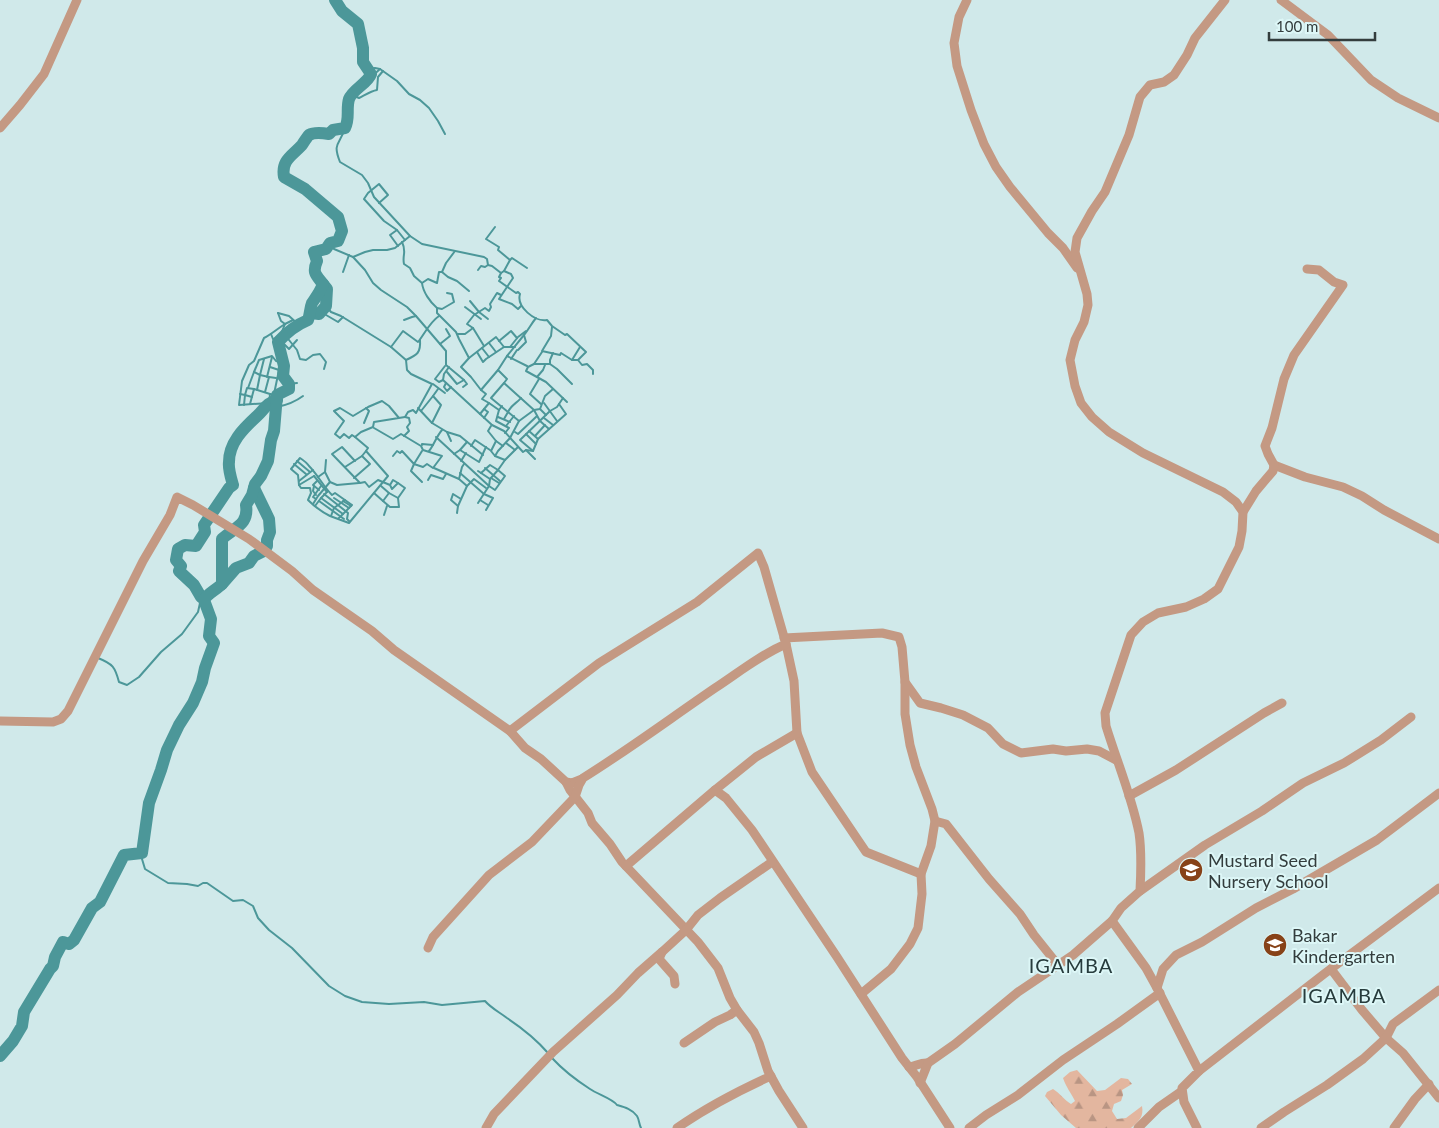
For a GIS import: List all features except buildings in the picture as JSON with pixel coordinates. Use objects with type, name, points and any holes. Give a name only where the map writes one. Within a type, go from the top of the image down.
[{"type":"street","points":[[0,128],[20,106],[44,74],[77,0]]},
{"type":"street","points":[[967,0],[959,18],[954,43],[957,66],[984,144],[996,167],[1082,274]]},
{"type":"street","points":[[1225,0],[1195,38],[1174,75],[1164,82],[1150,85],[1140,97],[1129,135],[1105,192],[1077,238],[1075,252],[1088,304],[1084,322],[1075,340],[1070,360],[1075,386],[1081,403],[1092,417],[1109,432],[1142,453],[1223,492],[1236,502],[1243,512]]},
{"type":"street","points":[[1281,0],[1328,35],[1371,80],[1398,98],[1439,118]]},
{"type":"street","points":[[1140,891],[1141,856],[1139,834],[1129,796],[1106,726],[1105,713],[1131,635],[1143,622],[1158,613],[1186,607],[1204,599],[1218,589],[1239,547],[1243,512],[1256,491],[1273,471],[1274,465],[1265,446],[1272,428],[1284,380],[1294,355],[1343,284],[1334,282],[1320,270],[1306,269]]},
{"type":"street","points":[[1274,465],[1362,496],[1439,539]]},
{"type":"street","points":[[0,721],[53,722],[61,719],[68,711],[143,561],[170,515],[177,497],[193,504],[249,539],[292,571],[313,590],[372,631],[394,650],[510,731],[525,748],[541,759],[566,782],[588,813],[592,823],[622,862],[698,942],[718,968],[730,998],[760,1043],[771,1076],[803,1128]]},
{"type":"street","points":[[510,731],[598,663],[697,602],[758,553],[764,567],[785,641],[794,681],[797,733],[812,772],[866,852],[922,874]]},
{"type":"street","points":[[566,782],[572,783],[583,778],[785,641],[882,633],[899,637],[902,647],[905,714],[910,745],[935,821],[922,874],[918,928],[910,944],[891,969],[861,994]]},
{"type":"street","points":[[905,682],[920,704],[941,708],[988,728],[1003,744],[1021,753],[1053,749],[1066,751],[1087,749],[1099,751],[1116,760]]},
{"type":"street","points":[[1129,796],[1176,770],[1282,703]]},
{"type":"street","points":[[920,1083],[928,1063],[955,1044],[1018,992],[1073,955],[1112,921],[1121,908],[1140,891],[1205,845],[1262,811],[1303,783],[1344,763],[1381,740],[1411,717]]},
{"type":"street","points":[[626,866],[715,790],[756,758],[797,733]]},
{"type":"street","points":[[428,948],[433,937],[489,875],[532,842],[576,798],[583,778]]},
{"type":"street","points":[[715,790],[726,798],[752,830],[950,1128]]},
{"type":"street","points":[[969,1128],[993,1110],[1018,1095],[1063,1060],[1117,1024],[1159,990],[1163,969],[1176,955],[1202,942],[1256,908],[1293,890],[1376,840],[1439,793]]},
{"type":"street","points":[[935,821],[946,824],[989,879],[1020,914],[1058,965]]},
{"type":"street","points":[[486,1128],[494,1114],[550,1055],[686,930],[698,915],[772,862]]},
{"type":"street","points":[[1197,1128],[1184,1102],[1182,1088],[1199,1071],[1439,888]]},
{"type":"street","points":[[1112,921],[1146,968],[1159,990],[1199,1071]]},
{"type":"street","points":[[662,952],[659,959],[674,976],[675,984]]},
{"type":"street","points":[[1331,969],[1362,1010],[1386,1038],[1403,1053],[1439,1098]]},
{"type":"street","points":[[1261,1128],[1363,1059],[1386,1038],[1392,1024],[1439,990]]},
{"type":"street","points":[[684,1042],[737,1010]]},
{"type":"street","points":[[909,1067],[922,1062],[928,1063]]},
{"type":"street","points":[[676,1128],[702,1111],[771,1076]]},
{"type":"street","points":[[1394,1128],[1415,1099],[1429,1084]]},
{"type":"street","points":[[1138,1128],[1159,1106],[1182,1091]]},
{"type":"green space","points":[[1077,1070],[1097,1091],[1105,1090],[1121,1078],[1128,1079],[1132,1084],[1122,1090],[1121,1101],[1114,1104],[1112,1111],[1117,1119],[1126,1118],[1142,1106],[1142,1116],[1139,1121],[1131,1128],[1076,1128],[1061,1115],[1045,1096],[1047,1092],[1053,1089],[1071,1104],[1075,1101],[1063,1078],[1070,1072]]},
{"type":"waterway","points":[[0,1056],[13,1041],[22,1026],[24,1012],[53,966],[55,957],[63,942],[69,944],[74,940],[92,908],[100,902],[124,855],[142,853],[149,803],[167,750],[179,725],[193,703],[202,682],[214,643],[209,636],[211,619],[204,600],[222,584],[222,539],[240,525],[245,517],[246,505],[268,461],[274,431],[277,395],[289,389],[289,384],[283,376],[284,366],[278,342],[292,329],[308,320],[312,303],[323,284],[316,274],[317,261],[314,252],[326,249],[330,243],[338,241],[342,231],[338,217],[305,189],[284,177],[286,162],[309,135],[316,133],[329,134],[333,130],[345,128],[349,99],[371,74],[363,62],[363,48],[358,24],[342,11],[335,0]]},
{"type":"waterway","points":[[367,69],[380,69],[397,81],[409,94],[420,100],[429,108],[445,134]]},
{"type":"waterway","points":[[369,79],[380,69]]},
{"type":"waterway","points":[[352,95],[359,98],[377,90],[378,77],[383,71]]},
{"type":"waterway","points":[[345,128],[337,147],[340,162],[362,175],[374,197],[410,236],[395,248],[373,250],[353,257]]},
{"type":"waterway","points":[[379,203],[388,195],[379,184],[364,199],[405,240]]},
{"type":"waterway","points":[[495,227],[486,239],[499,247],[498,250],[510,260],[512,258],[527,268]]},
{"type":"waterway","points":[[397,230],[390,235],[398,246]]},
{"type":"waterway","points":[[410,236],[422,244],[487,259],[488,265],[501,273],[499,281],[520,294],[521,304],[528,313],[537,319],[547,320],[552,326],[565,335],[567,334],[586,352],[578,360],[582,365],[587,364],[593,370],[593,374]]},
{"type":"waterway","points":[[402,242],[404,264],[410,268],[414,276],[422,283],[427,297],[437,308],[437,313],[456,332],[469,358]]},
{"type":"waterway","points":[[329,245],[353,257],[365,270],[373,283],[407,307],[416,316]]},
{"type":"waterway","points":[[442,272],[455,251]]},
{"type":"waterway","points":[[343,272],[349,255]]},
{"type":"waterway","points":[[504,271],[510,260]]},
{"type":"waterway","points":[[478,270],[481,266],[485,267],[488,265]]},
{"type":"waterway","points":[[501,273],[504,271],[511,274],[513,278],[499,299],[512,304],[518,309],[521,306]]},
{"type":"waterway","points":[[422,283],[428,279],[437,283],[439,272],[442,272],[469,291]]},
{"type":"waterway","points":[[311,313],[319,314],[326,306],[327,289],[323,284]]},
{"type":"waterway","points":[[437,308],[442,309],[454,302],[452,294],[447,293]]},
{"type":"waterway","points":[[473,328],[467,324],[474,315],[485,308],[489,311],[490,304],[497,293],[501,295]]},
{"type":"waterway","points":[[470,301],[488,319]]},
{"type":"waterway","points":[[326,306],[331,312],[341,316],[391,347]]},
{"type":"waterway","points":[[465,307],[481,319]]},
{"type":"waterway","points":[[321,312],[338,322],[343,317]]},
{"type":"waterway","points":[[278,313],[289,316],[298,324]]},
{"type":"waterway","points":[[278,313],[281,321],[285,324],[293,320]]},
{"type":"waterway","points":[[404,320],[416,316],[440,344],[450,336],[446,329]]},
{"type":"waterway","points":[[406,360],[391,347],[403,331],[418,342],[430,324],[439,316]]},
{"type":"waterway","points":[[518,350],[526,342],[524,335],[536,318]]},
{"type":"waterway","points":[[281,334],[285,324]]},
{"type":"waterway","points":[[277,395],[270,394],[269,403],[239,405],[242,381],[249,365],[254,361],[264,338],[285,324]]},
{"type":"waterway","points":[[552,327],[551,336],[542,351],[560,355],[561,353],[572,360],[578,360]]},
{"type":"waterway","points":[[457,334],[465,334],[473,328],[484,346]]},
{"type":"waterway","points":[[499,341],[511,331],[517,338]]},
{"type":"waterway","points":[[510,347],[526,331]]},
{"type":"waterway","points":[[271,334],[273,339],[278,342]]},
{"type":"waterway","points":[[285,335],[297,350],[300,359],[306,360],[313,355],[320,354],[326,362],[324,369]]},
{"type":"waterway","points":[[524,335],[507,356],[527,366]]},
{"type":"waterway","points":[[498,370],[481,390],[461,367],[469,358],[496,337],[504,347],[515,347]]},
{"type":"waterway","points":[[280,340],[289,349],[297,340]]},
{"type":"waterway","points":[[406,360],[418,353],[420,340]]},
{"type":"waterway","points":[[489,343],[496,352]]},
{"type":"waterway","points":[[440,344],[446,351],[446,365],[467,384],[463,387]]},
{"type":"waterway","points":[[477,352],[483,362],[504,347]]},
{"type":"waterway","points":[[572,360],[580,347]]},
{"type":"waterway","points":[[482,348],[489,357]]},
{"type":"waterway","points":[[511,359],[517,350]]},
{"type":"waterway","points":[[542,352],[534,364],[550,364],[572,384]]},
{"type":"waterway","points":[[550,364],[553,353]]},
{"type":"waterway","points":[[254,372],[259,360],[272,356],[276,361],[280,362]]},
{"type":"waterway","points":[[507,356],[498,370],[507,379],[504,383],[534,410],[540,421],[549,429]]},
{"type":"waterway","points":[[267,377],[272,357]]},
{"type":"waterway","points":[[248,388],[254,372],[260,375],[264,359]]},
{"type":"waterway","points":[[404,436],[409,431],[407,427],[410,423],[409,418],[405,417],[408,412],[413,410],[416,413],[432,384],[411,374],[407,370],[406,360]]},
{"type":"waterway","points":[[270,367],[279,370],[280,362],[283,362]]},
{"type":"waterway","points":[[534,364],[528,367],[526,371],[546,382],[567,402]]},
{"type":"waterway","points":[[537,377],[545,365]]},
{"type":"waterway","points":[[445,366],[435,379],[439,382],[443,380],[444,374],[449,367]]},
{"type":"waterway","points":[[274,394],[279,370],[283,371]]},
{"type":"waterway","points":[[447,372],[457,384],[464,380]]},
{"type":"waterway","points":[[257,390],[260,375],[269,377]]},
{"type":"waterway","points":[[265,392],[269,377],[276,378]]},
{"type":"waterway","points":[[539,379],[530,394],[541,404]]},
{"type":"waterway","points":[[443,380],[492,425],[504,431],[523,452],[526,450],[535,459]]},
{"type":"waterway","points":[[289,384],[297,383]]},
{"type":"waterway","points":[[446,383],[444,387],[447,391],[451,387]]},
{"type":"waterway","points":[[504,383],[491,398],[508,412],[504,419]]},
{"type":"waterway","points":[[433,384],[445,393]]},
{"type":"waterway","points":[[240,394],[245,395],[247,388],[254,389]]},
{"type":"waterway","points":[[250,404],[254,389],[270,394]]},
{"type":"waterway","points":[[432,423],[441,405],[433,396],[438,389]]},
{"type":"waterway","points":[[495,456],[510,438],[519,421],[534,410],[540,409],[545,396],[553,389]]},
{"type":"waterway","points":[[480,414],[489,403],[482,399],[486,394],[481,390]]},
{"type":"waterway","points":[[244,405],[245,395],[252,397]]},
{"type":"waterway","points":[[277,407],[291,403],[303,396]]},
{"type":"waterway","points":[[421,411],[433,396]]},
{"type":"waterway","points":[[519,421],[508,412],[521,398]]},
{"type":"waterway","points":[[533,451],[520,440],[550,411],[557,407],[563,398]]},
{"type":"waterway","points":[[201,597],[194,585],[179,571],[181,566],[176,560],[178,549],[185,545],[196,546],[205,532],[204,525],[233,485],[229,465],[231,449],[234,443],[266,407],[277,400]]},
{"type":"waterway","points":[[399,418],[389,406],[382,401],[353,416],[340,408],[334,411],[344,421],[335,434],[340,438],[344,434],[349,438],[352,435],[355,437],[373,427],[374,422],[405,417]]},
{"type":"waterway","points":[[489,403],[499,410]]},
{"type":"waterway","points":[[544,403],[557,421]]},
{"type":"waterway","points":[[526,450],[533,451],[538,439],[566,414],[559,404]]},
{"type":"waterway","points":[[502,406],[496,421],[509,428],[505,433]]},
{"type":"waterway","points":[[364,423],[369,411],[366,408]]},
{"type":"waterway","points":[[418,408],[432,423],[447,432],[451,441]]},
{"type":"waterway","points":[[484,409],[488,412],[484,418]]},
{"type":"waterway","points":[[540,409],[546,415]]},
{"type":"waterway","points":[[506,426],[514,416]]},
{"type":"waterway","points":[[515,432],[518,434],[537,416]]},
{"type":"waterway","points":[[498,417],[510,422]]},
{"type":"waterway","points":[[544,418],[553,425]]},
{"type":"waterway","points":[[535,436],[545,425]]},
{"type":"waterway","points":[[491,426],[488,431],[503,446]]},
{"type":"waterway","points":[[374,428],[393,439],[401,434],[421,446],[423,450],[442,456],[433,468],[427,464],[423,467],[414,464],[411,471],[422,482]]},
{"type":"waterway","points":[[429,451],[442,430]]},
{"type":"waterway","points":[[529,431],[538,439]]},
{"type":"waterway","points":[[447,432],[460,436],[483,455]]},
{"type":"waterway","points":[[526,434],[536,444]]},
{"type":"waterway","points":[[338,519],[352,505],[335,493],[332,495],[312,469],[300,458],[291,469],[298,475],[301,488],[310,488],[311,493],[308,500],[311,503],[330,516],[349,523],[388,476],[366,451],[368,448],[355,437]]},
{"type":"waterway","points":[[436,437],[489,486]]},
{"type":"waterway","points":[[471,446],[475,440],[490,450]]},
{"type":"waterway","points":[[496,441],[491,451],[495,456],[505,460],[518,447]]},
{"type":"waterway","points":[[454,454],[467,442]]},
{"type":"waterway","points":[[506,443],[515,450]]},
{"type":"waterway","points":[[422,445],[433,445]]},
{"type":"waterway","points":[[355,461],[342,447],[332,454],[360,483],[365,482],[369,487],[378,480],[390,485],[392,489],[398,483],[393,480],[390,485]]},
{"type":"waterway","points":[[460,450],[479,462],[486,447]]},
{"type":"waterway","points":[[354,478],[370,464],[362,456],[366,451]]},
{"type":"waterway","points":[[393,456],[397,451],[400,453],[402,451],[414,464],[422,451]]},
{"type":"waterway","points":[[461,461],[466,453]]},
{"type":"waterway","points":[[345,467],[362,456]]},
{"type":"waterway","points":[[313,504],[330,482],[325,472],[326,460]]},
{"type":"waterway","points":[[478,503],[489,486],[495,490],[505,476],[498,470],[505,460]]},
{"type":"waterway","points":[[297,461],[310,472]]},
{"type":"waterway","points":[[294,464],[306,474]]},
{"type":"waterway","points":[[464,464],[459,479],[467,486],[474,479],[486,488]]},
{"type":"waterway","points":[[481,473],[490,465],[498,470],[490,479],[489,486]]},
{"type":"waterway","points":[[434,468],[459,479]]},
{"type":"waterway","points":[[485,468],[500,481]]},
{"type":"waterway","points":[[299,481],[313,470]]},
{"type":"waterway","points":[[478,471],[490,479]]},
{"type":"waterway","points":[[318,477],[325,472]]},
{"type":"waterway","points":[[460,473],[484,494],[493,498],[486,510]]},
{"type":"waterway","points":[[428,480],[431,475],[443,479],[446,474]]},
{"type":"waterway","points":[[314,476],[327,492]]},
{"type":"waterway","points":[[299,485],[314,476]]},
{"type":"waterway","points":[[491,478],[499,483]]},
{"type":"waterway","points":[[317,481],[313,485],[319,490]]},
{"type":"waterway","points":[[330,482],[337,485],[359,483]]},
{"type":"waterway","points":[[398,483],[405,488],[398,498]]},
{"type":"waterway","points":[[314,486],[313,491],[316,495]]},
{"type":"waterway","points":[[316,499],[313,497],[321,486]]},
{"type":"waterway","points":[[381,486],[398,498],[399,507],[390,507],[383,501]]},
{"type":"waterway","points":[[457,513],[467,486]]},
{"type":"waterway","points":[[222,584],[236,568],[249,563],[254,556],[264,551],[267,546],[270,532],[269,519],[254,488]]},
{"type":"waterway","points":[[315,506],[328,491]]},
{"type":"waterway","points":[[374,493],[383,501],[389,493]]},
{"type":"waterway","points":[[324,494],[348,513],[347,519],[349,521]]},
{"type":"waterway","points":[[458,506],[451,500],[453,494],[461,499]]},
{"type":"waterway","points":[[321,498],[343,514]]},
{"type":"waterway","points":[[334,498],[349,508]]},
{"type":"waterway","points":[[331,516],[334,508],[345,500]]},
{"type":"waterway","points":[[480,500],[488,505]]},
{"type":"waterway","points":[[319,501],[344,519]]},
{"type":"waterway","points":[[343,501],[351,506]]},
{"type":"waterway","points":[[384,515],[387,506]]},
{"type":"waterway","points":[[98,658],[110,664],[115,669],[119,682],[127,685],[139,677],[161,652],[182,634],[198,612],[200,603],[204,600]]},
{"type":"waterway","points":[[142,853],[145,869],[168,883],[198,886],[207,883],[233,901],[243,900],[253,906],[258,918],[269,930],[292,948],[329,986],[345,996],[362,1002],[389,1004],[424,1002],[442,1005],[485,1001],[529,1034],[548,1053]]},
{"type":"waterway","points":[[552,1058],[565,1071],[585,1086],[633,1112],[638,1117],[641,1128]]},
{"type":"place","name":"Mustard Seed Nursery School","points":[[1191,870]]},
{"type":"place","name":"Bakar Kindergarten","points":[[1275,945]]},
{"type":"district","name":"IGAMBA","points":[[1071,965]]},
{"type":"district","name":"IGAMBA","points":[[1344,995]]}]
